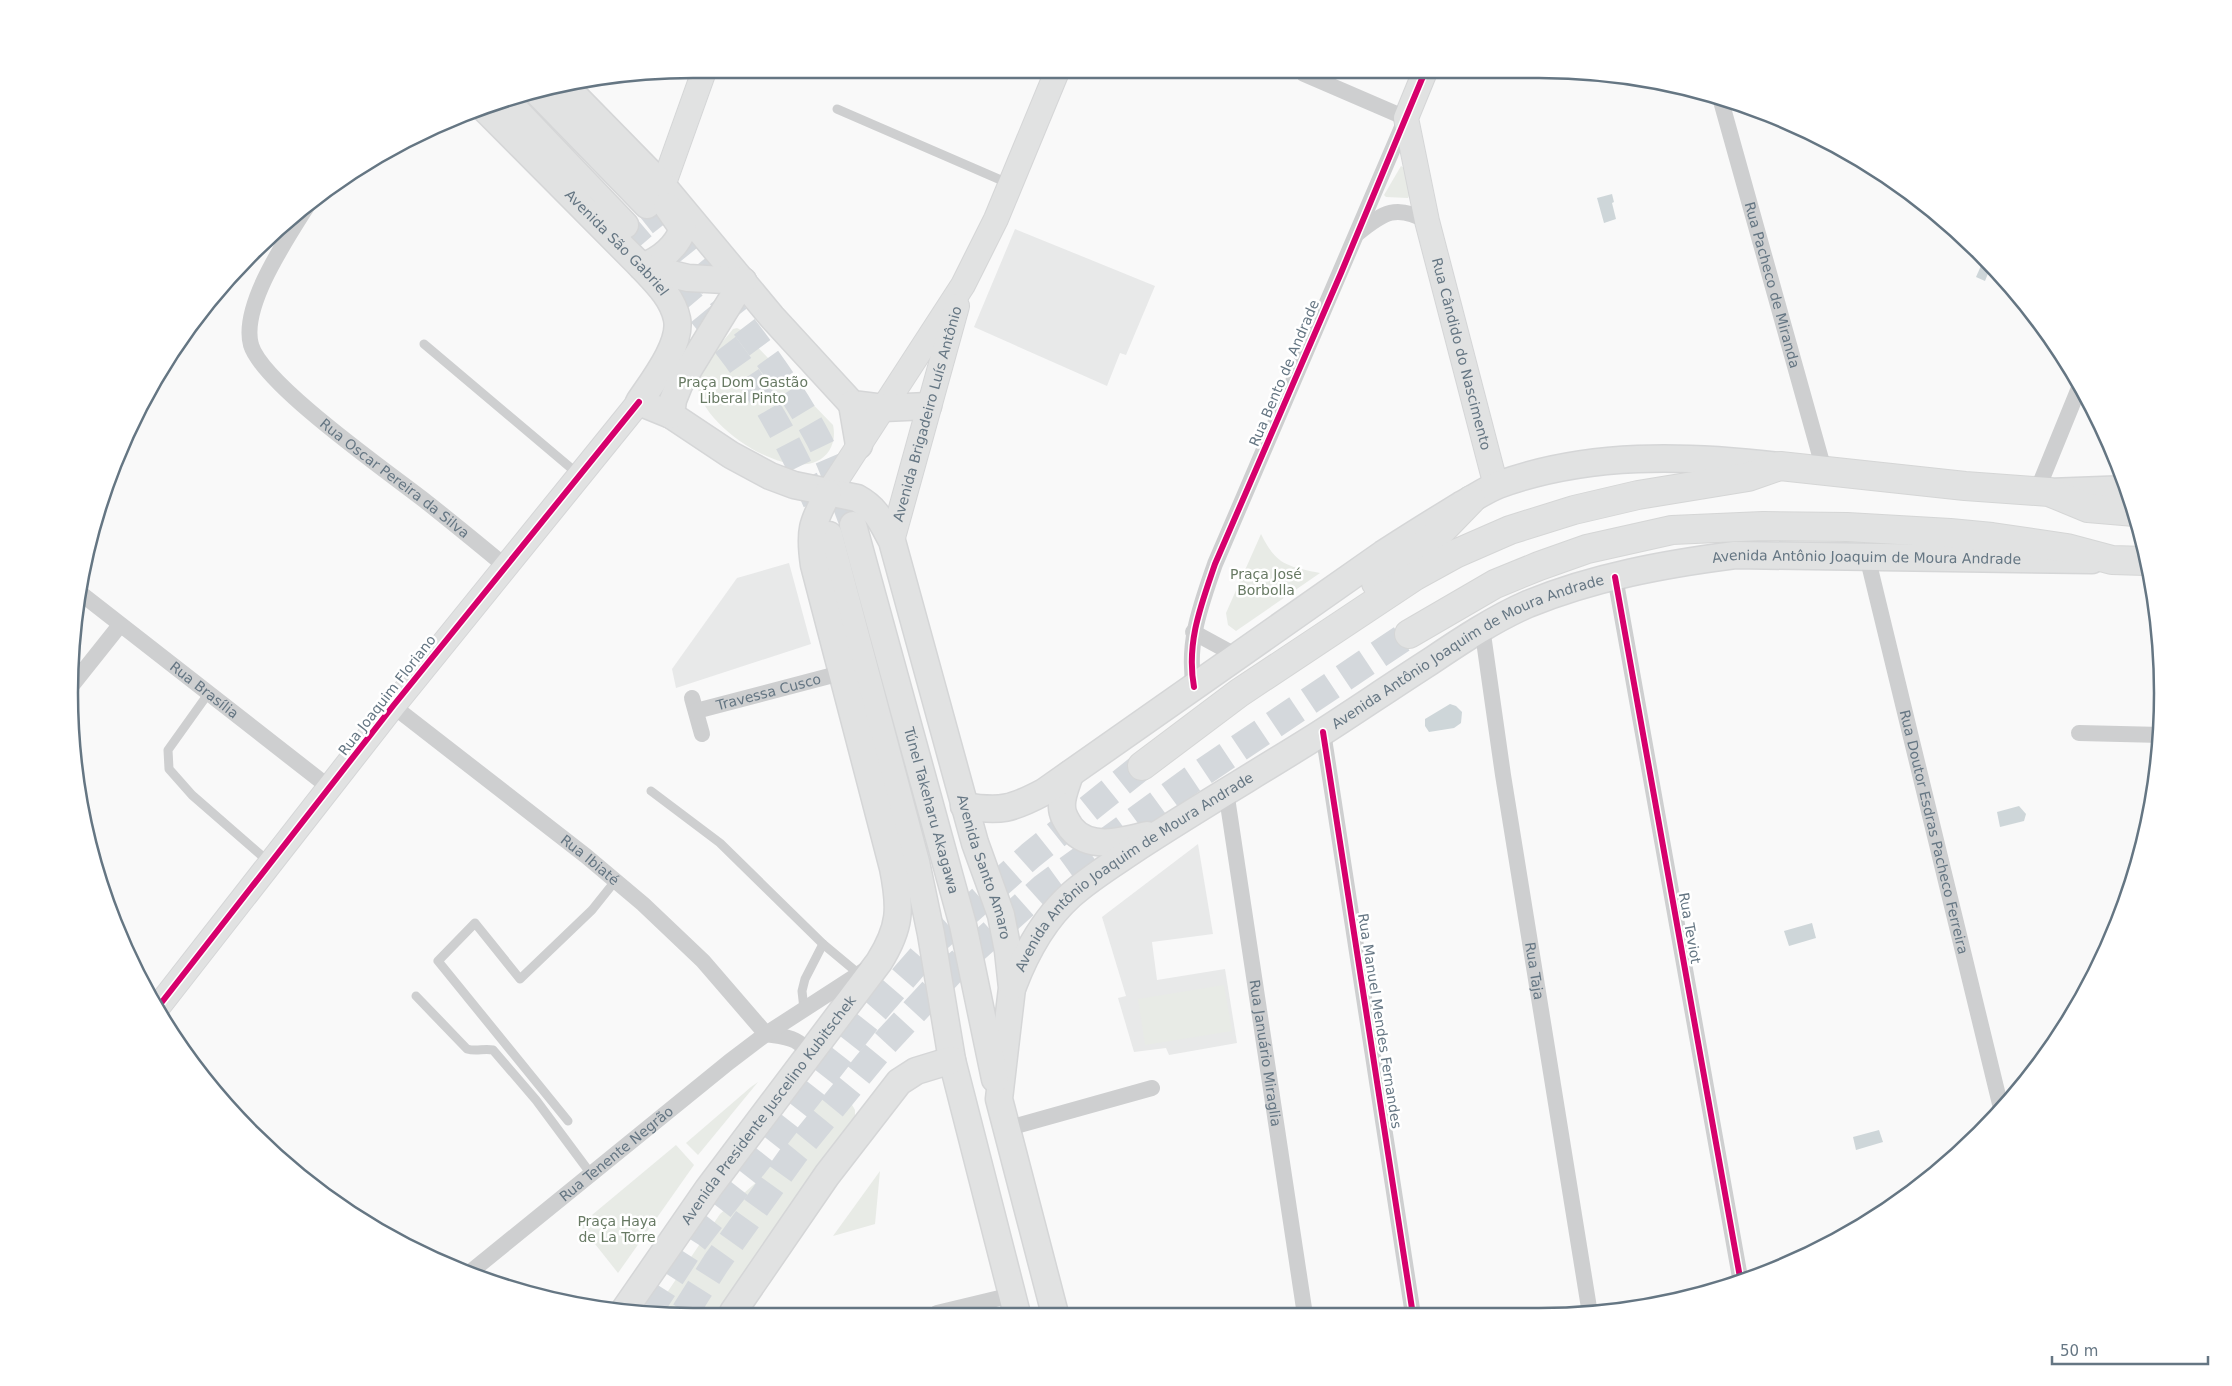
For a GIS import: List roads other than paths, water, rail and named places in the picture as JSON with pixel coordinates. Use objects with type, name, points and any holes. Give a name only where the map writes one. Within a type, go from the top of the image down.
[{"type":"highway","points":[[1239,693],[1415,576],[1454,554],[1510,530],[1574,510],[1638,495],[1724,483],[1748,478],[1780,466],[2043,492],[2088,508],[2127,511]]},
{"type":"highway","points":[[1142,766],[1239,693],[1440,532],[1471,500]]},
{"type":"highway","points":[[1409,634],[1495,584],[1539,566],[1587,549],[1672,530],[1764,526],[1847,526],[1950,533],[2067,548],[2112,560]]},
{"type":"highway","name":"Avenida Antônio Joaquim de Moura Andrade","points":[[2112,560],[2140,561]]},
{"type":"main road","points":[[568,90],[655,196],[664,203],[683,229],[671,248],[662,257],[642,267]]},
{"type":"main road","points":[[542,96],[655,196],[743,281],[778,324],[852,404],[859,444]]},
{"type":"main road","points":[[511,105],[625,225]]},
{"type":"main road","name":"Avenida São Gabriel","points":[[488,112],[642,267],[662,288],[671,304],[677,318],[678,331],[663,364],[639,402]]},
{"type":"main road","points":[[642,267],[688,278],[743,281]]},
{"type":"main road","points":[[671,415],[673,400],[679,385],[743,281]]},
{"type":"main road","points":[[639,402],[671,415],[731,455],[770,476],[794,485],[856,498],[866,503],[877,511],[892,541]]},
{"type":"main road","points":[[852,404],[884,408],[928,406]]},
{"type":"main road","points":[[964,806],[1003,810],[1023,803],[1070,774],[1383,554],[1496,486],[1570,466],[1648,458],[1722,460],[1780,466]]},
{"type":"main road","points":[[2043,492],[2120,489]]},
{"type":"main road","points":[[828,493],[811,530],[811,544],[814,565],[841,673]]},
{"type":"main road","name":"Túnel Takeharu Akagawa","points":[[853,525],[963,925],[999,1099]]},
{"type":"main road","name":"Túnel Takeharu Akagawa","points":[[829,536],[916,862],[931,934],[952,1060]]},
{"type":"main road","name":"Avenida Santo Amaro","points":[[892,541],[964,806],[1000,916],[1008,950],[1012,988],[999,1099],[1005,1129],[1052,1308]]},
{"type":"main road","name":"Avenida Antônio Joaquim de Moura Andrade","points":[[1012,988],[1028,948],[1047,921],[1071,895],[1162,831],[1323,732],[1482,627],[1528,605],[1577,587],[1615,577],[1684,561],[1735,555],[1866,556],[1967,560],[2112,560]]},
{"type":"main road","name":"Avenida Presidente Juscelino Kubitschek","points":[[628,1305],[708,1189],[807,1059],[869,968],[889,947],[897,922],[899,904],[893,868],[841,673]]},
{"type":"main road","points":[[1070,774],[1063,794],[1062,807],[1066,822],[1076,834],[1089,840],[1108,843],[1162,831]]},
{"type":"main road","points":[[736,1308],[827,1175],[900,1082],[916,1071],[952,1060],[1015,1304]]},
{"type":"street","points":[[655,196],[702,78]]},
{"type":"street","name":"Avenida Brigadeiro Luís Antônio","points":[[828,493],[963,285],[996,219],[1054,78]]},
{"type":"street","points":[[1313,78],[1406,118]]},
{"type":"street","name":"Rua Bento de Andrade","points":[[1194,687],[1191,657],[1194,632],[1202,599],[1214,564],[1422,78]]},
{"type":"street","name":"Rua Pacheco de Miranda","points":[[1722,105],[1824,470]]},
{"type":"street","name":"Rua Cândido do Nascimento","points":[[1406,118],[1427,221],[1496,486]]},
{"type":"street","points":[[1356,235],[1390,211],[1403,211],[1427,221]]},
{"type":"street","name":"Rua Oscar Pereira da Silva","points":[[299,221],[265,277],[255,302],[251,323],[251,345],[262,365],[285,389],[505,566]]},
{"type":"street","name":"Avenida Brigadeiro Luís Antônio","points":[[892,541],[963,285]]},
{"type":"street","points":[[2043,492],[2077,394]]},
{"type":"street","name":"Rua Joaquim Floriano","points":[[161,1003],[505,566],[639,402]]},
{"type":"street","name":"Rua Doutor Esdras Pacheco Ferreira","points":[[1866,556],[1999,1102]]},
{"type":"street","name":"Rua Teviot","points":[[1615,577],[1740,1275]]},
{"type":"street","name":"Rua Brasília","points":[[85,597],[330,788]]},
{"type":"street","points":[[78,677],[120,625]]},
{"type":"street","name":"Rua Taja","points":[[1482,627],[1501,766],[1589,1306]]},
{"type":"street","points":[[1194,632],[1237,656]]},
{"type":"street","name":"Travessa Cusco","points":[[702,734],[694,705],[841,673]]},
{"type":"street","name":"Rua Ibiaté","points":[[394,706],[616,880],[671,929],[703,961],[766,1034]]},
{"type":"street","name":"Rua Manuel Mendes Fernandes","points":[[1323,732],[1412,1308]]},
{"type":"street","points":[[2079,733],[2153,734]]},
{"type":"street","name":"Rua Januário Miraglia","points":[[1226,791],[1304,1308]]},
{"type":"street","name":"Rua Tenente Negrão","points":[[475,1269],[677,1103],[766,1034],[869,968]]},
{"type":"street","points":[[766,1034],[790,1038],[801,1043],[806,1051],[807,1059]]},
{"type":"street","points":[[1005,1129],[1152,1088]]},
{"type":"street","points":[[980,1308],[1015,1304]]},
{"type":"lane","points":[[837,110],[1010,184]]},
{"type":"lane","points":[[424,344],[579,475]]},
{"type":"lane","points":[[208,694],[168,750],[169,770],[192,795],[270,863]]},
{"type":"lane","points":[[651,791],[720,843],[823,944],[869,968]]},
{"type":"lane","points":[[568,1121],[438,961],[475,923],[520,979],[592,910],[616,880]]},
{"type":"lane","points":[[804,1009],[802,992],[804,985],[823,944]]},
{"type":"lane","points":[[416,996],[467,1049],[475,1052],[484,1048],[493,1050],[536,1100],[590,1174]]},
{"type":"tunnel","points":[[647,205],[761,349],[802,409],[824,450],[853,525]]},
{"type":"tunnel","points":[[625,225],[710,324],[748,376],[781,430],[817,505]]},
{"type":"tunnel","points":[[688,1308],[716,1263],[794,1154],[883,1045],[957,965],[1044,887],[1191,780],[1409,634]]},
{"type":"tunnel","points":[[651,1307],[694,1241],[871,1015],[937,939],[1031,855],[1142,766]]},
{"type":"park label","name":"Praça Dom Gastão Liberal Pinto","points":[[743,390]]},
{"type":"park label","name":"Praça José Borbolla","points":[[1266,582]]},
{"type":"park label","name":"Praça Haya de La Torre","points":[[617,1230]]}]
